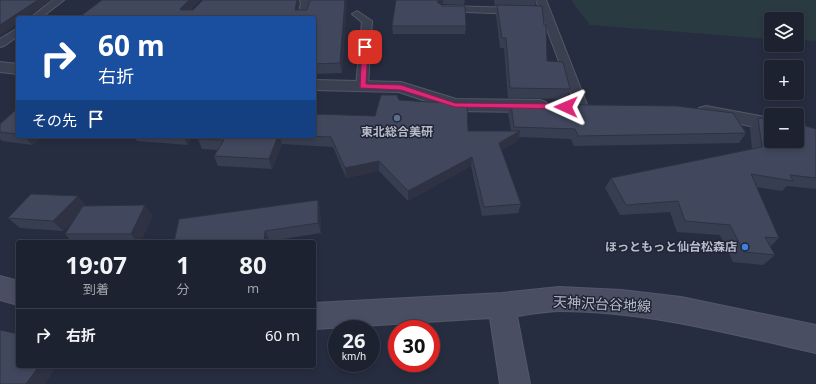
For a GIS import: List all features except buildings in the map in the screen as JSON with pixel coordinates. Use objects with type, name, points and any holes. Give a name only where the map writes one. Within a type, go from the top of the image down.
[{"type":"street","points":[[0,68],[16,69]]},
{"type":"street","points":[[316,85],[401,88],[455,105],[576,107]]},
{"type":"street","points":[[688,109],[764,123]]},
{"type":"street","points":[[0,288],[16,292]]},
{"type":"street","name":"天神沢台谷地線","points":[[316,316],[502,305],[559,300],[621,302],[681,310],[816,340]]},
{"type":"street","points":[[502,305],[514,384]]},
{"type":"lane","points":[[38,16],[59,0]]},
{"type":"lane","points":[[303,16],[306,2],[304,0]]},
{"type":"lane","points":[[541,0],[538,11],[576,107]]},
{"type":"lane","points":[[443,8],[538,11]]},
{"type":"lane","points":[[357,14],[367,21],[362,86]]},
{"type":"lane","points":[[0,44],[16,32]]},
{"type":"shaded area","points":[[571,0],[816,0],[816,41],[804,40],[804,12],[764,12],[764,38],[590,25]]},
{"type":"place","name":"東北総合美研","points":[[397,118]]},
{"type":"place","name":"ほっともっと仙台松森店","points":[[745,247]]},
{"type":"route","points":[[365,47],[362,86],[401,88],[455,105],[566,107]]}]
